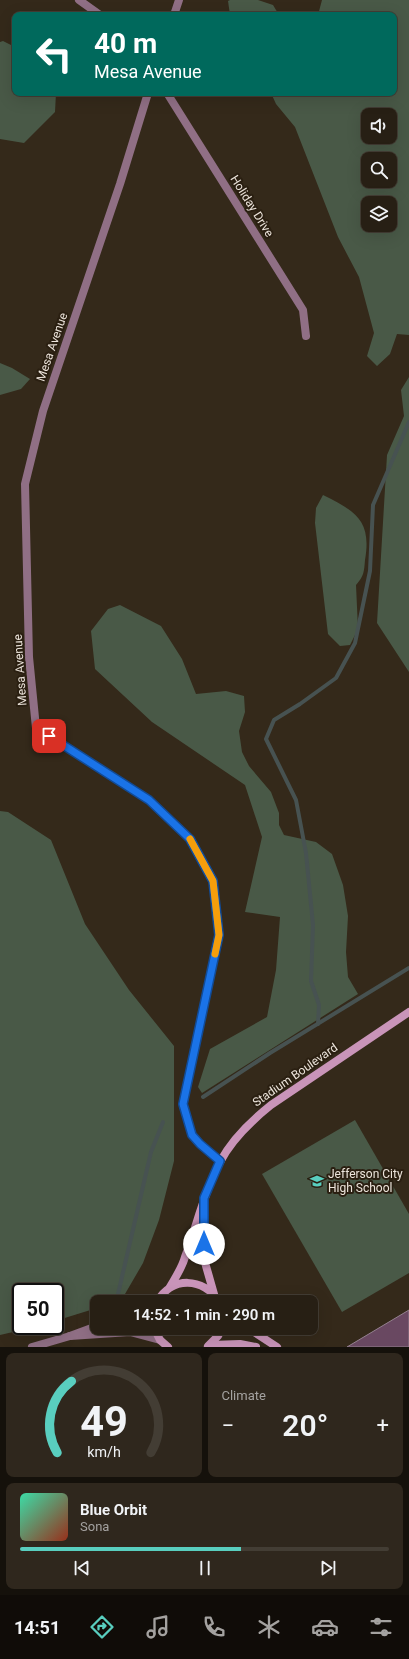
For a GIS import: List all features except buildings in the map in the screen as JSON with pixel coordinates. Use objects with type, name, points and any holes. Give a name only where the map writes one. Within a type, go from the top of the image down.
[{"type":"main road","name":"Stadium Boulevard","points":[[170,1288],[185,1259],[204,1198],[220,1161],[236,1138],[252,1120],[271,1105],[409,1012]]},
{"type":"main road","name":"Stadium Boulevard","points":[[204,1198],[204,1259],[214,1294]]},
{"type":"main road","points":[[161,1295],[170,1288],[181,1283],[193,1283],[204,1286],[214,1294]]},
{"type":"main road","points":[[158,1335],[160,1340],[168,1347]]},
{"type":"main road","points":[[209,1346],[218,1335]]},
{"type":"main road","points":[[259,1335],[277,1347]]},
{"type":"main road","points":[[209,1346],[240,1344],[256,1347]]},
{"type":"street","points":[[79,0],[96,12]]},
{"type":"street","points":[[175,12],[180,0]]},
{"type":"street","name":"Mesa Avenue","points":[[147,96],[120,184],[44,411],[25,484],[29,657],[36,728],[149,800],[190,839],[213,881],[219,935],[183,1104],[192,1135],[220,1161]]},
{"type":"street","name":"Holiday Drive","points":[[169,96],[303,310],[306,336]]},
{"type":"street","points":[[32,1347],[90,1329]]},
{"type":"street","points":[[70,1336],[130,1332],[160,1340]]},
{"type":"green space","points":[[258,0],[273,5],[277,12],[230,12],[228,1]]},
{"type":"green space","points":[[322,0],[409,0],[409,335],[397,334],[390,354],[377,366],[367,356],[374,333],[359,277],[338,237],[295,127],[276,104],[272,96],[397,96],[397,12],[319,12]]},
{"type":"green space","points":[[3,41],[12,46],[12,96],[56,96],[55,112],[24,143],[0,139],[0,42]]},
{"type":"green space","points":[[0,363],[12,368],[30,379],[21,389],[0,395]]},
{"type":"green space","points":[[409,377],[409,672],[377,623],[387,455],[404,416],[401,390]]},
{"type":"green space","points":[[323,495],[344,506],[359,518],[366,535],[367,546],[364,571],[361,579],[356,585],[358,629],[350,645],[340,646],[328,634],[315,523],[316,508]]},
{"type":"green space","points":[[120,605],[161,626],[182,659],[196,694],[226,691],[244,696],[245,712],[239,731],[242,752],[249,766],[271,792],[279,813],[279,825],[284,835],[316,842],[332,854],[343,885],[348,916],[346,952],[348,977],[358,994],[202,1093],[198,1087],[210,1049],[267,1017],[276,970],[280,917],[245,912],[262,837],[245,785],[152,722],[95,669],[91,631],[108,609]]},
{"type":"green space","points":[[0,811],[8,812],[51,840],[85,924],[129,990],[174,1046],[174,1161],[159,1220],[143,1263],[125,1294],[90,1295],[90,1310],[64,1318],[64,1283],[12,1283],[12,1332],[0,1335]]},
{"type":"green space","points":[[355,1120],[409,1214],[409,1273],[342,1312],[262,1174]]},
{"type":"waterway","points":[[318,1024],[319,1005],[311,981],[313,925],[306,853],[296,800],[266,739],[274,720],[300,704],[336,678],[355,643],[370,571],[373,505],[409,422]]},
{"type":"waterway","points":[[203,1097],[270,1053],[409,968]]},
{"type":"waterway","points":[[118,1294],[151,1152],[163,1122]]},
{"type":"slow traffic","points":[[190,839],[213,881],[219,935],[215,954]]},
{"type":"place","name":"Jefferson City High School","points":[[317,1181]]},
{"type":"route","points":[[49,736],[149,800],[190,839],[213,881],[219,935],[183,1104],[192,1135],[220,1161],[204,1198],[204,1244]]}]
